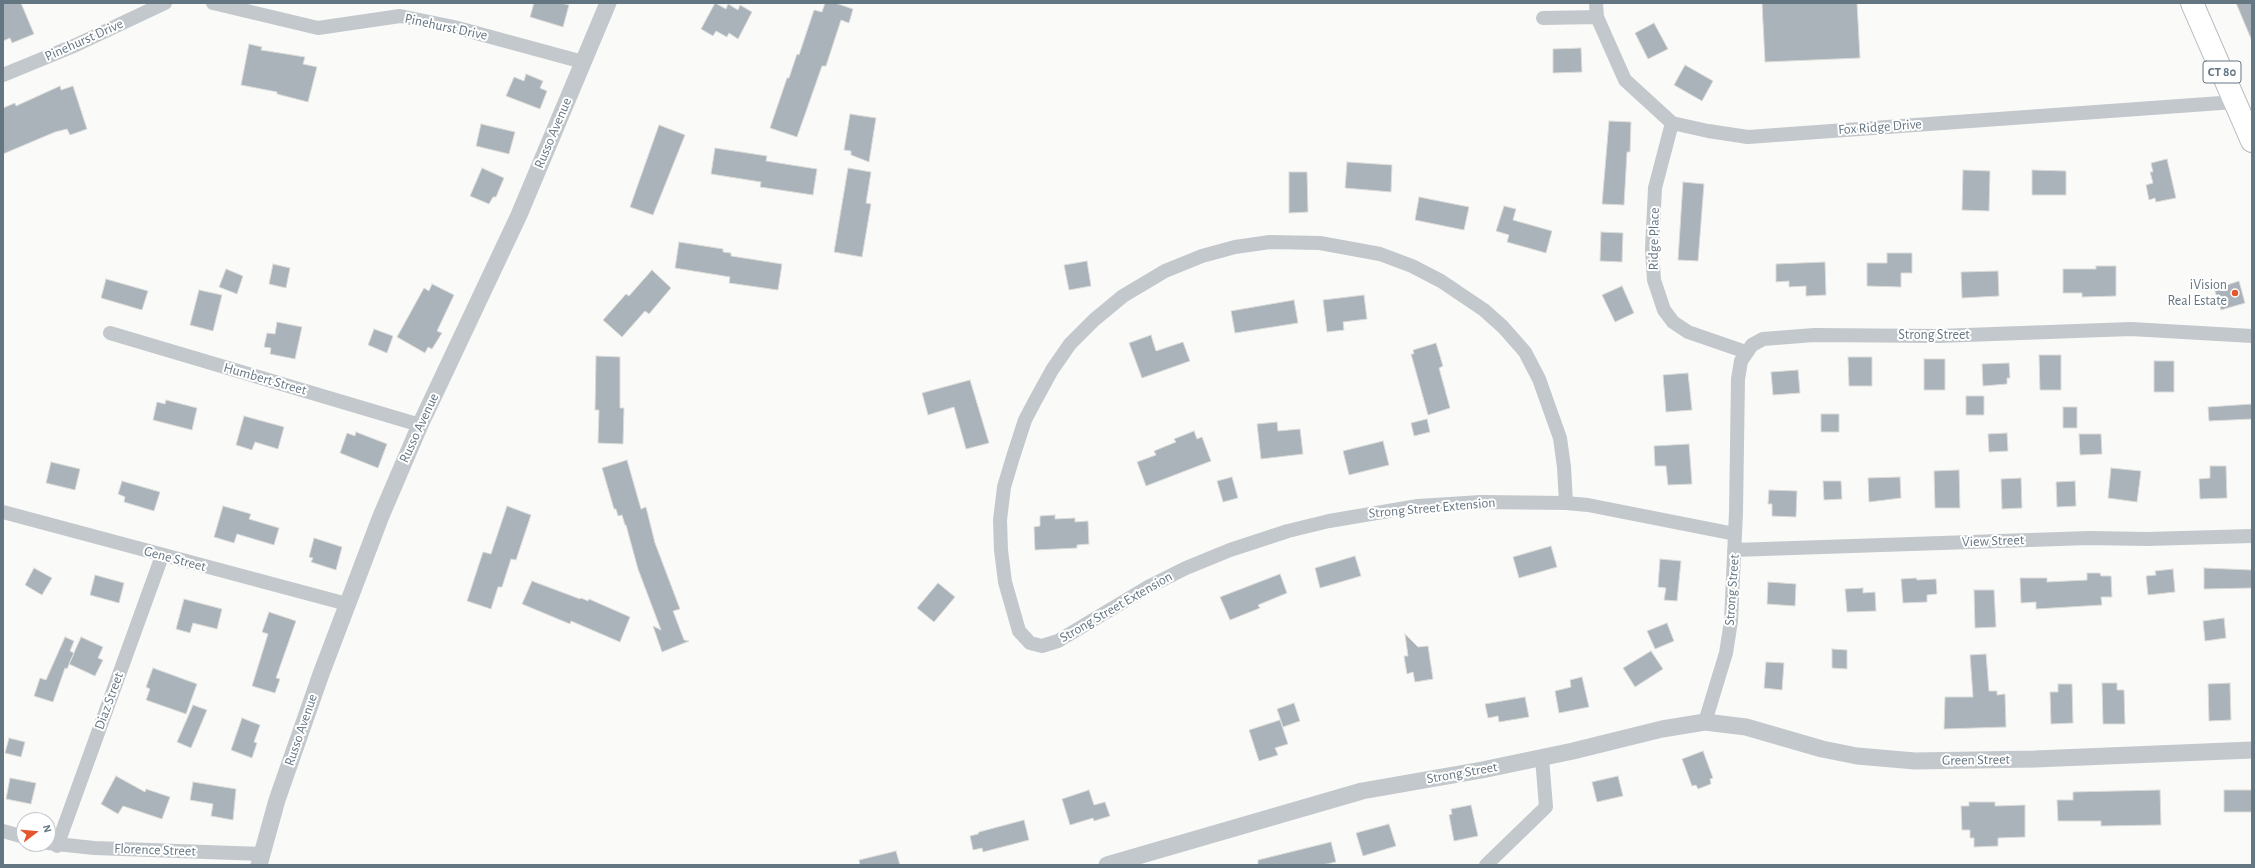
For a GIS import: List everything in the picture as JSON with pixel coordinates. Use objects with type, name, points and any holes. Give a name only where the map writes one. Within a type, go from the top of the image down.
[{"type":"main road","name":"CT 80","points":[[2192,3],[2252,141]]},
{"type":"street","name":"Pinehurst Drive","points":[[3,75],[76,45],[165,3]]},
{"type":"street","name":"Pinehurst Drive","points":[[213,3],[318,28],[400,16],[454,27],[583,62]]},
{"type":"street","name":"Russo Avenue","points":[[261,859],[282,787],[380,516],[420,424],[510,236],[608,3]]},
{"type":"street","name":"Fox Ridge Drive","points":[[1597,10],[1625,80],[1672,123],[1708,131],[1748,137],[2235,102]]},
{"type":"street","points":[[1543,18],[1597,10]]},
{"type":"street","name":"Ridge Place","points":[[1672,123],[1655,188],[1652,249],[1654,280],[1664,310],[1673,322],[1688,332],[1746,352]]},
{"type":"street","name":"Strong Street Extension","points":[[1566,503],[1564,466],[1560,438],[1539,379],[1525,352],[1503,327],[1484,310],[1441,281],[1380,254],[1320,243],[1270,242],[1235,247],[1202,256],[1165,271],[1123,296],[1094,320],[1070,344],[1052,370],[1025,420],[1004,488],[1000,520],[1001,550],[1005,582],[1019,631],[1030,643],[1042,646],[1058,641],[1148,587],[1186,568],[1230,550],[1288,531],[1329,520],[1418,506],[1481,502],[1566,503],[1588,505],[1735,534]]},
{"type":"street","name":"Strong Street","points":[[1107,865],[1362,791],[1542,758],[1662,728],[1704,722],[1726,653],[1731,621],[1735,534],[1738,379],[1741,361],[1746,352],[1752,345],[1763,339],[1814,335],[1939,336],[2130,329],[2252,336]]},
{"type":"street","name":"Humbert Street","points":[[110,333],[420,424]]},
{"type":"street","name":"Gene Street","points":[[3,512],[162,556],[347,604]]},
{"type":"street","name":"View Street","points":[[1734,550],[2089,538],[2147,539],[2252,536]]},
{"type":"street","name":"Diaz Street","points":[[56,836],[162,556]]},
{"type":"street","name":"Green Street","points":[[1704,722],[1746,727],[1822,749],[1850,754],[1915,761],[2035,759],[2252,750]]},
{"type":"street","points":[[1486,865],[1546,807],[1542,758]]},
{"type":"street","points":[[3,831],[16,835]]},
{"type":"street","name":"Florence Street","points":[[56,844],[261,859]]},
{"type":"building","points":[[3,3],[21,3],[34,34],[12,43],[10,38],[3,41]]},
{"type":"building","points":[[534,3],[561,3],[569,5],[563,27],[530,17]]},
{"type":"building","points":[[715,3],[726,9],[728,4],[738,10],[740,5],[752,12],[738,39],[729,33],[727,37],[716,31],[713,36],[701,29]]},
{"type":"building","points":[[825,3],[835,3],[853,9],[849,23],[841,20],[826,66],[822,66],[797,137],[770,128],[787,78],[789,78],[797,54],[799,55],[814,10],[822,12]]},
{"type":"building","points":[[1762,3],[1857,3],[1860,58],[1765,62]]},
{"type":"building","points":[[2236,3],[2252,3],[2252,41]]},
{"type":"building","points":[[1654,23],[1668,49],[1648,59],[1635,33]]},
{"type":"building","points":[[249,44],[262,47],[261,50],[305,57],[303,64],[317,67],[308,102],[277,94],[277,92],[241,85]]},
{"type":"building","points":[[1581,48],[1582,72],[1553,73],[1553,49]]},
{"type":"building","points":[[1685,65],[1713,81],[1702,101],[1674,85]]},
{"type":"building","points":[[526,74],[543,81],[540,88],[547,91],[540,109],[506,96],[514,77],[524,81]]},
{"type":"building","points":[[60,86],[61,90],[73,86],[87,129],[70,135],[67,129],[55,132],[3,154],[3,108],[15,103],[16,106]]},
{"type":"building","points":[[850,114],[876,118],[869,162],[851,155],[851,151],[844,150]]},
{"type":"building","points":[[1609,121],[1631,122],[1630,152],[1627,152],[1624,205],[1602,204]]},
{"type":"building","points":[[481,124],[515,132],[509,154],[476,146]]},
{"type":"building","points":[[659,125],[685,135],[653,215],[630,207]]},
{"type":"building","points":[[715,148],[767,156],[766,161],[817,169],[813,195],[760,187],[761,182],[711,174]]},
{"type":"building","points":[[2167,159],[2176,198],[2156,202],[2155,198],[2149,200],[2146,185],[2153,183],[2150,172],[2153,172],[2151,163]]},
{"type":"building","points":[[1347,162],[1392,165],[1391,192],[1345,188]]},
{"type":"building","points":[[482,168],[504,178],[496,197],[493,197],[489,204],[470,196]]},
{"type":"building","points":[[848,168],[871,172],[866,203],[871,204],[862,257],[834,252]]},
{"type":"building","points":[[1963,170],[1990,171],[1989,211],[1962,210]]},
{"type":"building","points":[[2032,170],[2066,171],[2066,195],[2032,195]]},
{"type":"building","points":[[1289,172],[1307,172],[1308,212],[1289,213]]},
{"type":"building","points":[[1683,182],[1704,184],[1698,261],[1678,260]]},
{"type":"building","points":[[1419,197],[1469,207],[1464,230],[1415,220]]},
{"type":"building","points":[[1504,206],[1516,209],[1513,220],[1552,231],[1546,253],[1507,242],[1509,235],[1496,231]]},
{"type":"building","points":[[1601,232],[1623,233],[1622,262],[1600,261]]},
{"type":"building","points":[[679,242],[723,249],[723,252],[731,253],[731,256],[782,264],[778,290],[729,283],[730,277],[675,268]]},
{"type":"building","points":[[1887,253],[1912,253],[1912,273],[1901,273],[1901,287],[1867,286],[1867,263],[1887,263]]},
{"type":"building","points":[[1087,261],[1091,286],[1069,290],[1064,265]]},
{"type":"building","points":[[1825,262],[1826,295],[1806,296],[1806,286],[1789,287],[1789,281],[1776,282],[1776,264]]},
{"type":"building","points":[[273,264],[290,268],[286,288],[269,284]]},
{"type":"building","points":[[2096,266],[2116,266],[2116,296],[2082,297],[2082,293],[2063,293],[2063,269],[2096,269]]},
{"type":"building","points":[[226,269],[243,276],[237,294],[219,287]]},
{"type":"building","points":[[652,270],[671,288],[649,314],[645,311],[622,337],[603,320],[626,294],[629,296]]},
{"type":"building","points":[[1998,271],[1999,296],[1962,298],[1961,272]]},
{"type":"building","points":[[106,279],[148,291],[142,310],[101,298]]},
{"type":"building","points":[[2226,281],[2227,285],[2239,281],[2245,303],[2221,310],[2213,285]]},
{"type":"building","points":[[432,284],[454,295],[437,331],[442,333],[432,349],[428,347],[425,353],[397,337],[424,288],[429,291]]},
{"type":"building","points":[[1622,286],[1634,313],[1615,322],[1602,295]]},
{"type":"building","points":[[199,290],[222,295],[213,331],[190,325]]},
{"type":"building","points":[[1364,295],[1367,319],[1343,322],[1344,330],[1327,332],[1323,300]]},
{"type":"building","points":[[1294,300],[1298,323],[1235,333],[1231,311]]},
{"type":"building","points":[[277,322],[302,327],[295,359],[270,354],[271,348],[264,347],[267,333],[275,334]]},
{"type":"building","points":[[374,329],[393,336],[387,353],[368,345]]},
{"type":"building","points":[[1151,335],[1156,351],[1183,342],[1190,361],[1142,378],[1129,343]]},
{"type":"building","points":[[1436,343],[1443,366],[1439,368],[1450,408],[1428,415],[1411,354],[1414,354],[1413,350]]},
{"type":"building","points":[[2039,355],[2061,355],[2061,390],[2040,390]]},
{"type":"building","points":[[596,356],[620,357],[620,408],[624,408],[623,444],[598,443],[599,410],[595,410]]},
{"type":"building","points":[[1848,357],[1872,357],[1872,386],[1849,386]]},
{"type":"building","points":[[1924,359],[1945,359],[1945,390],[1924,390]]},
{"type":"building","points":[[2154,361],[2174,361],[2174,392],[2154,392]]},
{"type":"building","points":[[2009,363],[2010,378],[2007,378],[2007,384],[1983,386],[1982,364]]},
{"type":"building","points":[[1798,370],[1800,393],[1773,395],[1771,372]]},
{"type":"building","points":[[1688,373],[1692,410],[1666,412],[1663,375]]},
{"type":"building","points":[[970,380],[989,443],[966,449],[954,407],[928,415],[922,393]]},
{"type":"building","points":[[1966,396],[1984,396],[1984,415],[1966,415]]},
{"type":"building","points":[[166,400],[197,408],[192,430],[153,420],[157,402],[165,404]]},
{"type":"building","points":[[2252,404],[2252,419],[2209,421],[2208,407]]},
{"type":"building","points":[[2063,407],[2077,407],[2077,428],[2063,428]]},
{"type":"building","points":[[1821,414],[1839,414],[1839,432],[1821,432]]},
{"type":"building","points":[[244,416],[284,427],[278,449],[255,442],[252,450],[236,445]]},
{"type":"building","points":[[1427,419],[1430,432],[1414,436],[1411,423]]},
{"type":"building","points":[[1277,422],[1278,431],[1300,429],[1303,454],[1261,459],[1257,424]]},
{"type":"building","points":[[1194,431],[1197,439],[1202,437],[1211,461],[1146,486],[1137,462],[1156,455],[1154,451],[1176,442],[1174,439]]},
{"type":"building","points":[[356,432],[387,444],[378,468],[340,453],[347,433],[355,436]]},
{"type":"building","points":[[2007,433],[2008,451],[1989,452],[1988,434]]},
{"type":"building","points":[[2079,434],[2101,434],[2102,454],[2080,455]]},
{"type":"building","points":[[1383,441],[1389,465],[1349,475],[1343,451]]},
{"type":"building","points":[[1689,444],[1692,484],[1668,485],[1666,466],[1655,466],[1654,446]]},
{"type":"building","points":[[627,460],[641,509],[646,507],[655,543],[680,609],[673,611],[684,640],[689,641],[662,652],[653,626],[661,630],[638,569],[626,525],[622,515],[618,516],[616,509],[614,509],[602,468]]},
{"type":"building","points":[[51,462],[80,469],[75,490],[46,483]]},
{"type":"building","points":[[2210,466],[2226,466],[2227,498],[2200,499],[2199,479],[2210,478]]},
{"type":"building","points":[[2111,468],[2141,471],[2137,502],[2108,498]]},
{"type":"building","points":[[1959,470],[1960,508],[1935,508],[1934,471]]},
{"type":"building","points":[[1232,477],[1238,498],[1223,502],[1217,481]]},
{"type":"building","points":[[1900,477],[1901,498],[1869,502],[1868,478]]},
{"type":"building","points":[[2021,478],[2022,508],[2002,509],[2001,479]]},
{"type":"building","points":[[122,481],[160,492],[154,511],[124,502],[125,497],[118,494]]},
{"type":"building","points":[[1823,481],[1841,481],[1842,499],[1824,500]]},
{"type":"building","points":[[2075,481],[2076,506],[2057,507],[2056,482]]},
{"type":"building","points":[[1769,490],[1797,491],[1796,517],[1772,516],[1772,504],[1768,504]]},
{"type":"building","points":[[223,506],[251,514],[249,519],[279,528],[274,545],[237,534],[234,543],[214,537]]},
{"type":"building","points":[[507,506],[531,515],[516,560],[511,559],[502,587],[498,587],[491,609],[467,601],[483,552],[491,554]]},
{"type":"building","points":[[1055,515],[1055,519],[1075,518],[1075,522],[1088,521],[1089,544],[1077,545],[1077,548],[1035,550],[1034,527],[1040,526],[1040,516]]},
{"type":"building","points":[[314,538],[342,547],[336,570],[311,562],[313,558],[309,557]]},
{"type":"building","points":[[1551,546],[1557,567],[1519,578],[1513,557]]},
{"type":"building","points":[[1355,556],[1361,576],[1320,588],[1315,568]]},
{"type":"building","points":[[1660,559],[1681,561],[1677,601],[1664,600],[1666,588],[1658,587]]},
{"type":"building","points":[[34,568],[52,578],[42,595],[25,585]]},
{"type":"building","points":[[2204,568],[2252,570],[2252,588],[2204,589]]},
{"type":"building","points":[[2173,569],[2175,592],[2148,595],[2146,576],[2156,575],[2155,571]]},
{"type":"building","points":[[2087,573],[2100,573],[2101,576],[2111,576],[2112,597],[2101,597],[2102,605],[2036,609],[2036,602],[2021,603],[2020,578],[2047,578],[2047,582],[2087,580]]},
{"type":"building","points":[[1280,574],[1287,593],[1258,605],[1260,608],[1230,620],[1220,597]]},
{"type":"building","points":[[95,575],[124,583],[119,603],[90,595]]},
{"type":"building","points":[[1916,578],[1917,580],[1936,579],[1937,594],[1927,595],[1927,602],[1903,603],[1901,579]]},
{"type":"building","points":[[532,581],[580,599],[581,598],[588,601],[589,599],[630,617],[620,642],[571,621],[570,624],[522,604]]},
{"type":"building","points":[[1768,582],[1796,584],[1795,606],[1767,604]]},
{"type":"building","points":[[938,583],[955,597],[934,622],[917,608]]},
{"type":"building","points":[[1863,588],[1863,593],[1875,592],[1876,611],[1847,612],[1845,589]]},
{"type":"building","points":[[1974,590],[1994,590],[1996,627],[1975,628]]},
{"type":"building","points":[[184,599],[222,609],[217,629],[193,623],[190,633],[176,629]]},
{"type":"building","points":[[269,612],[296,621],[276,678],[280,679],[275,693],[252,686],[268,634],[262,632]]},
{"type":"building","points":[[2224,618],[2226,638],[2205,641],[2203,621]]},
{"type":"building","points":[[1667,623],[1674,641],[1655,649],[1647,631]]},
{"type":"building","points":[[1405,634],[1418,647],[1428,646],[1433,679],[1415,682],[1413,672],[1407,674],[1404,656],[1408,656]]},
{"type":"building","points":[[65,637],[74,641],[70,651],[74,653],[67,669],[65,668],[53,702],[34,696],[40,678],[46,680]]},
{"type":"building","points":[[81,637],[103,647],[98,658],[103,660],[95,676],[69,664]]},
{"type":"building","points":[[1832,649],[1847,650],[1847,669],[1832,668]]},
{"type":"building","points":[[1651,651],[1663,669],[1635,687],[1623,668]]},
{"type":"building","points":[[1986,654],[1989,691],[1997,691],[1997,695],[2005,694],[2006,727],[1944,729],[1945,697],[1973,697],[1970,655]]},
{"type":"building","points":[[1766,662],[1784,663],[1782,690],[1764,688]]},
{"type":"building","points":[[153,668],[197,684],[186,714],[146,700],[150,689],[146,687]]},
{"type":"building","points":[[1582,677],[1589,707],[1559,713],[1555,691],[1571,687],[1570,680]]},
{"type":"building","points":[[2102,683],[2117,683],[2117,690],[2124,690],[2125,724],[2103,724]]},
{"type":"building","points":[[2230,683],[2231,720],[2209,721],[2208,684]]},
{"type":"building","points":[[2058,684],[2072,684],[2073,723],[2051,724],[2050,692],[2058,692]]},
{"type":"building","points":[[1525,697],[1529,717],[1499,722],[1498,716],[1488,718],[1485,704]]},
{"type":"building","points":[[1294,703],[1300,721],[1283,727],[1277,709]]},
{"type":"building","points":[[193,705],[207,710],[191,748],[177,742]]},
{"type":"building","points":[[242,718],[260,725],[254,742],[257,743],[252,758],[231,750]]},
{"type":"building","points":[[1280,720],[1288,744],[1275,748],[1278,755],[1259,761],[1249,730]]},
{"type":"building","points":[[9,738],[25,742],[21,757],[5,753]]},
{"type":"building","points":[[1703,751],[1713,778],[1710,779],[1711,784],[1698,789],[1696,785],[1692,786],[1682,759]]},
{"type":"building","points":[[116,776],[145,792],[146,789],[170,797],[162,819],[123,806],[118,814],[101,804]]},
{"type":"building","points":[[1618,776],[1623,796],[1597,802],[1592,782]]},
{"type":"building","points":[[10,778],[36,783],[31,804],[6,799]]},
{"type":"building","points":[[193,782],[236,789],[233,820],[211,816],[213,804],[190,800]]},
{"type":"building","points":[[1089,790],[1094,805],[1105,802],[1110,816],[1094,821],[1093,818],[1070,825],[1062,799]]},
{"type":"building","points":[[2160,790],[2161,825],[2101,826],[2101,821],[2058,821],[2057,800],[2073,800],[2073,792]]},
{"type":"building","points":[[2224,790],[2252,790],[2252,812],[2224,812]]},
{"type":"building","points":[[1969,802],[1995,802],[1995,806],[2025,805],[2025,837],[1998,838],[1998,846],[1974,847],[1974,838],[1970,838],[1970,830],[1962,830],[1961,806],[1969,806]]},
{"type":"building","points":[[1471,805],[1478,836],[1454,841],[1449,815],[1452,814],[1451,809]]},
{"type":"building","points":[[1024,820],[1029,840],[983,852],[982,848],[973,850],[970,836],[978,834],[979,832]]},
{"type":"building","points":[[1389,824],[1396,846],[1363,856],[1356,833]]},
{"type":"building","points":[[1331,842],[1336,862],[1322,865],[1258,865],[1258,860]]},
{"type":"building","points":[[896,851],[900,865],[860,865],[859,860]]},
{"type":"place","name":"iVision Real Estate","points":[[2235,293]]}]
